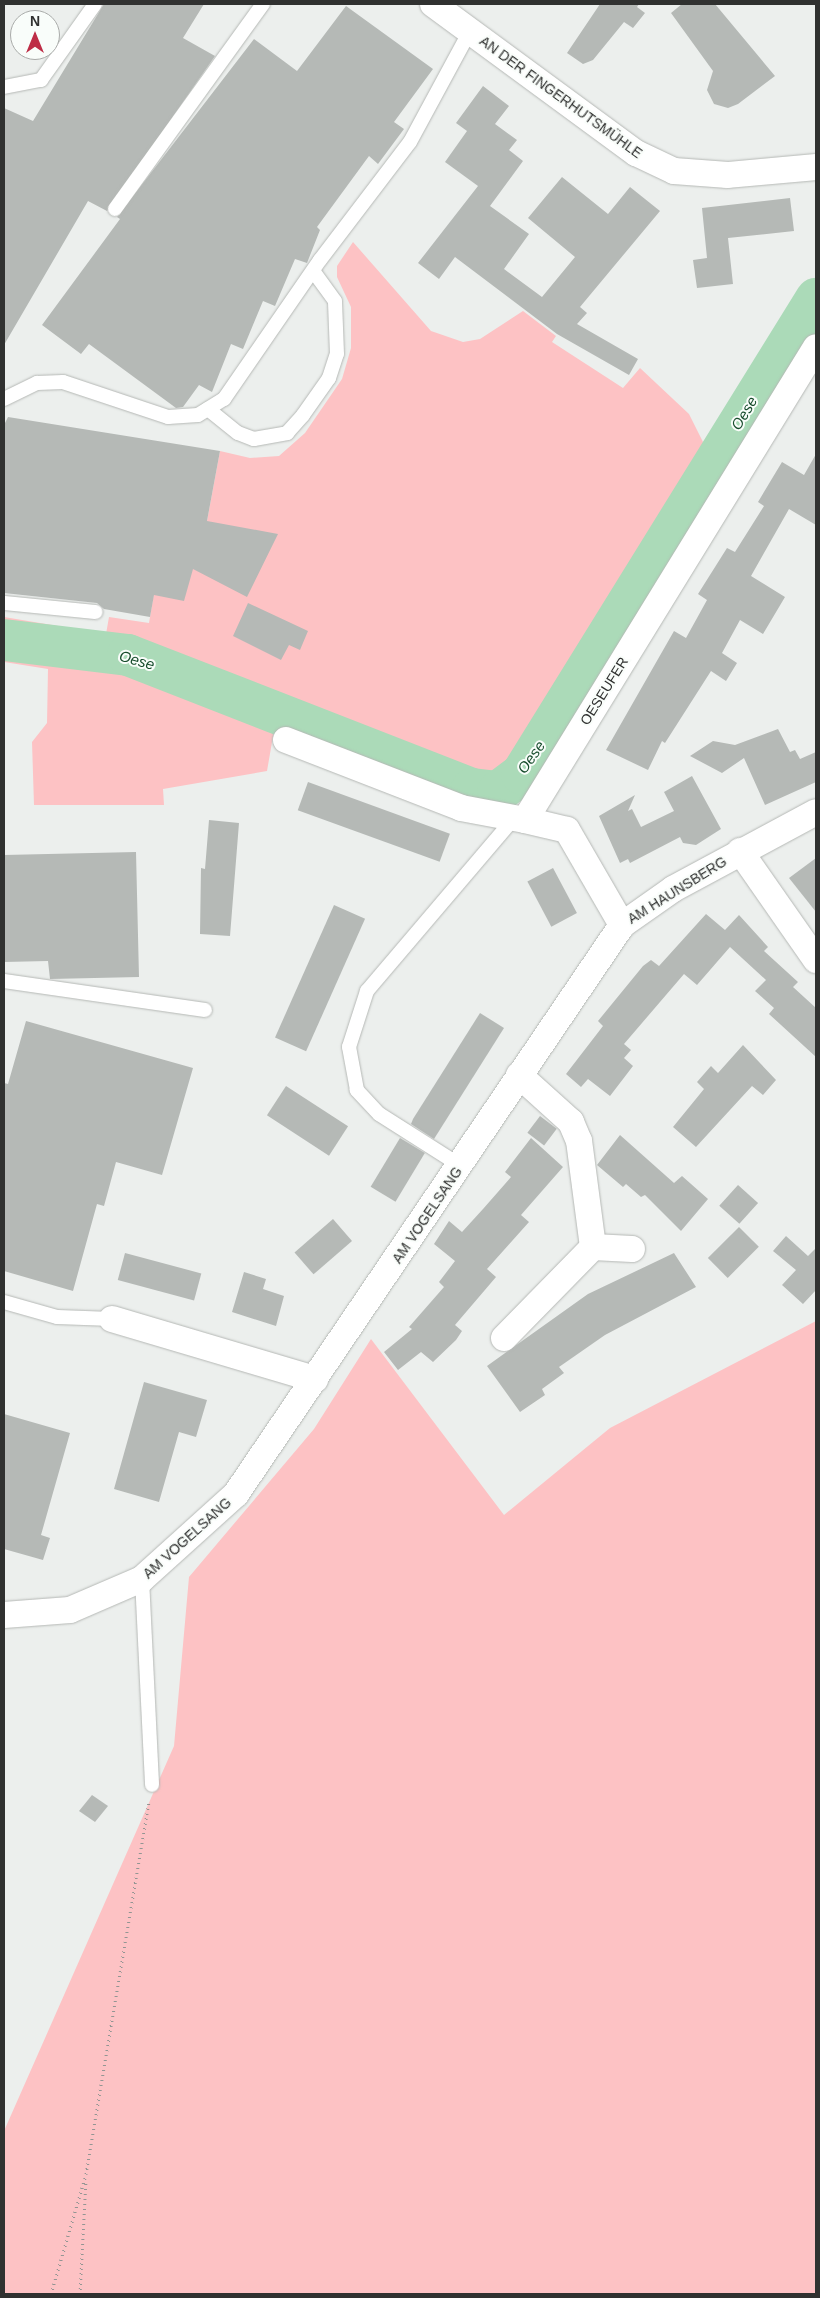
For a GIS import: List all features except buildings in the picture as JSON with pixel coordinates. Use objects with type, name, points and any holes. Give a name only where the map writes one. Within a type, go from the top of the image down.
[{"type":"street","name":"AN DER FINGERHUTSMÜHLE","points":[[433,4],[636,153],[674,171],[728,175],[816,167]]},
{"type":"street","name":"OESEUFER","points":[[519,819],[816,347]]},
{"type":"street","points":[[286,740],[394,785],[461,808],[519,819]]},
{"type":"street","name":"AM HAUNSBERG","points":[[519,819],[567,830],[622,925],[740,851],[816,812]]},
{"type":"street","points":[[740,851],[816,960]]},
{"type":"street","name":"AM VOGELSANG","points":[[4,1615],[70,1610],[142,1579],[236,1494],[316,1379],[519,1075],[622,925]]},
{"type":"street","points":[[519,1075],[571,1122],[578,1141],[593,1247]]},
{"type":"street","points":[[504,1338],[593,1247],[632,1249]]},
{"type":"street","points":[[112,1319],[316,1379]]},
{"type":"lane","points":[[4,87],[41,80],[94,4]]},
{"type":"lane","points":[[115,209],[263,4]]},
{"type":"lane","points":[[4,399],[37,383],[63,382],[168,416],[198,415],[208,409],[229,392],[313,271],[410,142],[470,31]]},
{"type":"lane","points":[[208,409],[238,434],[254,439],[287,433],[303,415],[329,378],[337,354],[335,301],[313,271]]},
{"type":"lane","points":[[4,602],[96,612]]},
{"type":"lane","points":[[460,1166],[379,1114],[357,1090],[350,1047],[367,992],[519,819]]},
{"type":"lane","points":[[4,981],[205,1010]]},
{"type":"lane","points":[[4,1302],[56,1317],[112,1319]]},
{"type":"lane","points":[[142,1579],[152,1785]]},
{"type":"path","points":[[51,2294],[86,2174],[152,1785]]},
{"type":"path","points":[[80,2294],[86,2174]]},
{"type":"shaded area","points":[[353,242],[431,331],[463,342],[480,339],[523,311],[556,336],[552,342],[623,388],[640,368],[689,414],[705,446],[506,769],[496,777],[427,762],[305,706],[196,664],[113,642],[4,625],[4,617],[106,634],[109,617],[149,623],[167,515],[207,521],[220,451],[250,458],[279,456],[305,433],[342,379],[351,348],[351,307],[337,277],[337,266]]},
{"type":"shaded area","points":[[4,650],[110,666],[200,694],[275,725],[267,771],[163,789],[164,805],[34,805],[32,742],[47,723],[48,669],[4,662]]},
{"type":"shaded area","points":[[816,1321],[816,2294],[4,2294],[4,2131],[174,1746],[189,1577],[314,1429],[371,1339],[504,1515],[610,1428]]},
{"type":"waterway","name":"Oese","points":[[4,640],[128,655],[472,789],[498,792],[522,774],[816,299]]}]
